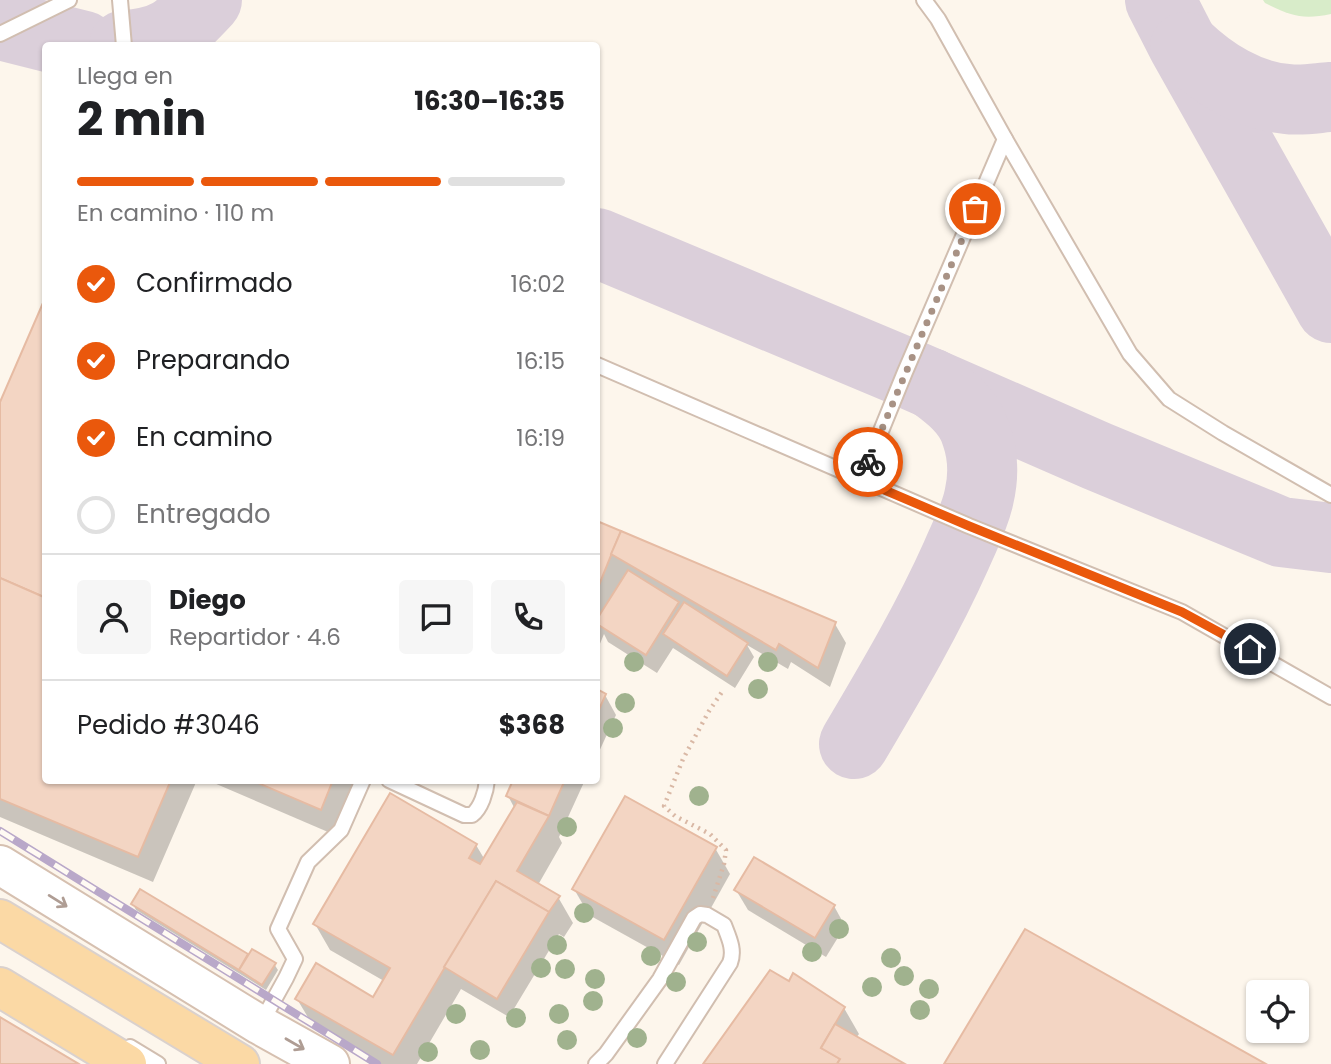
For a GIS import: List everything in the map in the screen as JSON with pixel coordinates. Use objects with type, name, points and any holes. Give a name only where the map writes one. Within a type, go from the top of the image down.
[{"type":"main road","points":[[0,919],[240,1064]]},
{"type":"main road","points":[[0,987],[120,1050]]},
{"type":"street","points":[[0,865],[260,1025],[330,1064]]},
{"type":"lane","points":[[0,34],[69,0]]},
{"type":"lane","points":[[120,0],[124,42]]},
{"type":"lane","points":[[924,0],[938,19],[1004,139],[1130,354],[1169,399],[1331,495]]},
{"type":"lane","points":[[861,480],[1004,139]]},
{"type":"lane","points":[[600,366],[969,526],[1182,612],[1331,696]]},
{"type":"lane","points":[[260,1025],[295,959],[278,929],[308,862],[341,830],[361,784]]},
{"type":"lane","points":[[398,784],[464,815],[472,816],[478,810],[487,784]]},
{"type":"lane","points":[[596,1064],[660,979],[694,918],[700,914],[707,915],[724,925],[733,956],[665,1064]]},
{"type":"lane","points":[[120,1050],[158,1064]]},
{"type":"path","points":[[707,915],[726,850],[710,834],[675,816],[664,806],[682,759],[724,690]]},
{"type":"green space","points":[[1263,0],[1331,0],[1331,14],[1297,16]]},
{"type":"building","points":[[42,305],[42,596],[0,578],[0,402]]},
{"type":"building","points":[[600,522],[621,531],[600,583]]},
{"type":"building","points":[[621,531],[836,622],[818,668],[779,644],[776,650],[611,554]]},
{"type":"building","points":[[628,570],[679,602],[646,655],[600,626],[600,614]]},
{"type":"building","points":[[0,578],[42,596],[42,784],[169,784],[138,857],[0,799]]},
{"type":"building","points":[[684,602],[748,643],[727,676],[663,634]]},
{"type":"building","points":[[600,691],[606,694],[600,707]]},
{"type":"building","points":[[260,784],[331,784],[321,810]]},
{"type":"building","points":[[511,784],[563,784],[549,816],[506,796]]},
{"type":"building","points":[[390,793],[477,844],[469,858],[480,864],[517,802],[549,816],[517,871],[560,896],[549,912],[496,881],[393,1055],[295,999],[316,963],[373,997],[390,968],[313,924]]},
{"type":"building","points":[[625,796],[717,847],[664,940],[572,889]]},
{"type":"building","points":[[754,857],[835,905],[815,938],[734,890]]},
{"type":"building","points":[[496,881],[549,912],[497,999],[444,967]]},
{"type":"building","points":[[140,889],[248,954],[239,970],[131,904]]},
{"type":"building","points":[[1025,929],[1266,1064],[944,1064]]},
{"type":"building","points":[[252,949],[276,963],[262,985],[239,970]]},
{"type":"building","points":[[770,970],[789,981],[793,973],[845,1007],[821,1048],[840,1059],[837,1064],[703,1064]]},
{"type":"building","points":[[0,1017],[79,1064],[0,1064]]},
{"type":"building","points":[[835,1024],[905,1064],[837,1064],[840,1059],[821,1048]]},
{"type":"taxiway","points":[[145,42],[171,33],[207,0]]},
{"type":"taxiway","points":[[1160,0],[1331,308]]},
{"type":"taxiway","points":[[0,25],[68,42]]},
{"type":"taxiway","points":[[1185,47],[1219,74],[1258,93],[1292,100],[1331,97]]},
{"type":"taxiway","points":[[600,244],[1281,532],[1331,538]]},
{"type":"taxiway","points":[[854,744],[933,604],[969,527],[979,497],[982,465],[973,426],[958,405],[931,383]]},
{"type":"railway","points":[[0,831],[377,1064]]},
{"type":"way so far","points":[[868,462],[975,209]]},
{"type":"route","points":[[868,462],[861,480],[1182,612],[1250,649]]}]
